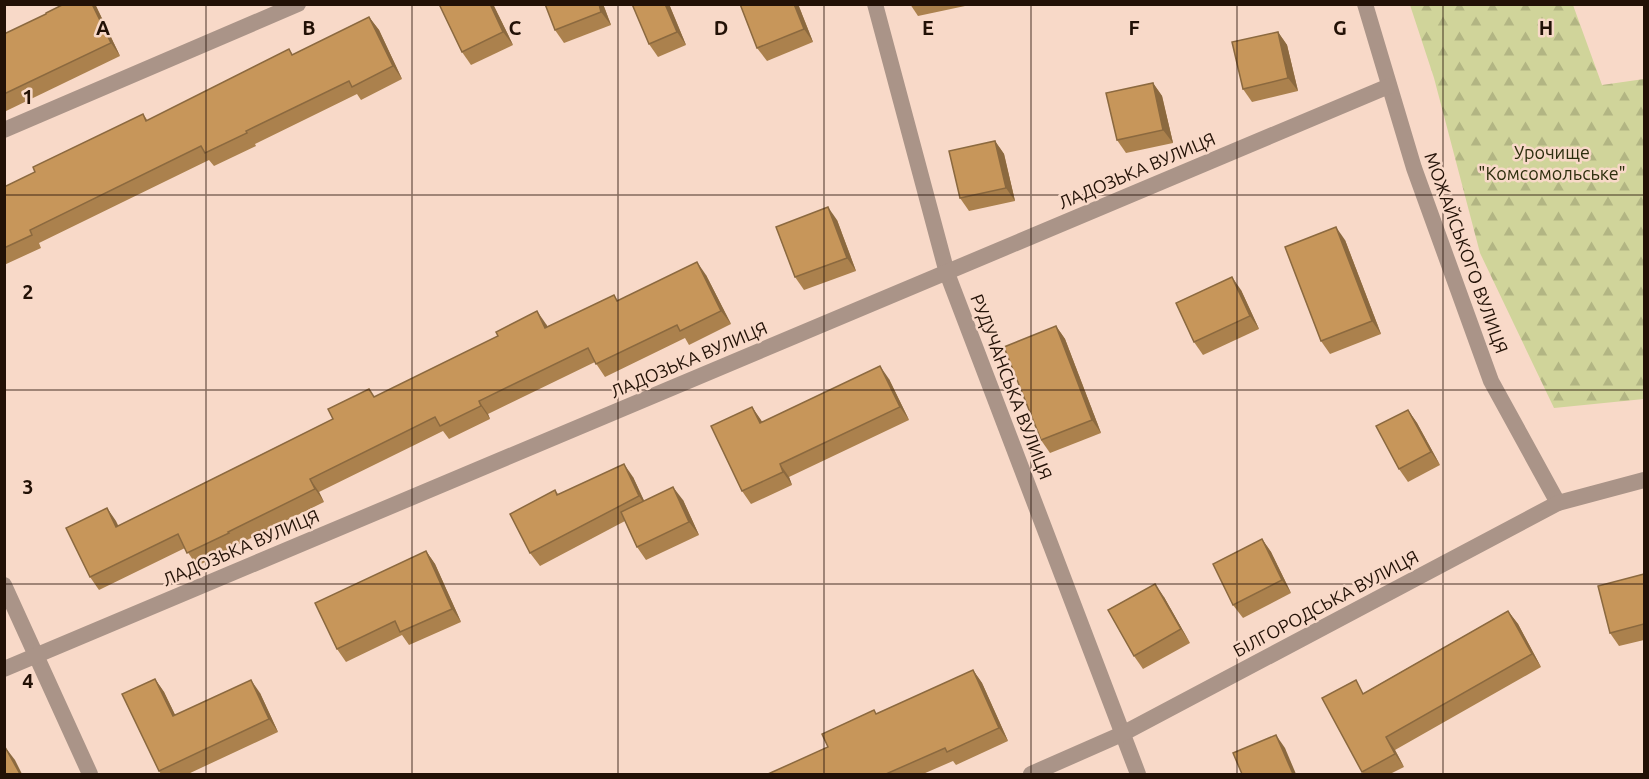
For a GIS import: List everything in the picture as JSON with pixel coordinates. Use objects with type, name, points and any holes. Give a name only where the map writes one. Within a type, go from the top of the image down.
[{"type":"street","points":[[4,130],[298,4]]},
{"type":"street","name":"РУДУЧАНСЬКА ВУЛИЦЯ","points":[[875,4],[946,273],[1138,774]]},
{"type":"street","name":"МОЖАЙСЬКОГО ВУЛИЦЯ","points":[[1365,4],[1414,168],[1491,381],[1558,503]]},
{"type":"street","name":"ЛАДОЗЬКА ВУЛИЦЯ","points":[[4,669],[1389,86]]},
{"type":"street","name":"БІЛГОРОДСЬКА ВУЛИЦЯ","points":[[1031,774],[1122,734],[1558,503],[1644,480]]},
{"type":"street","points":[[4,585],[90,774]]},
{"type":"green space","name":"Урочище \"Комсомольське\"","points":[[1410,5],[1573,5],[1602,85],[1644,79],[1644,399],[1554,408],[1480,253],[1434,78]]},
{"type":"building","points":[[64,4],[92,4],[111,43],[4,94],[4,34]]},
{"type":"building","points":[[439,4],[490,4],[503,32],[462,52]]},
{"type":"building","points":[[545,4],[599,4],[601,12],[555,30]]},
{"type":"building","points":[[632,4],[665,4],[677,32],[649,44]]},
{"type":"building","points":[[740,4],[794,4],[804,29],[757,48]]},
{"type":"building","points":[[369,17],[393,66],[352,87],[349,81],[205,153],[201,146],[30,230],[32,235],[4,248],[4,187],[35,172],[33,167],[143,114],[146,121],[289,49],[292,55]]},
{"type":"building","points":[[1278,32],[1288,78],[1243,89],[1232,42]]},
{"type":"building","points":[[1153,83],[1163,130],[1117,140],[1106,93]]},
{"type":"building","points":[[995,141],[1006,188],[960,198],[949,151]]},
{"type":"building","points":[[828,207],[847,258],[795,277],[776,227]]},
{"type":"building","points":[[1336,227],[1372,321],[1321,341],[1285,247]]},
{"type":"building","points":[[697,262],[721,311],[680,331],[677,325],[596,364],[588,348],[479,401],[481,406],[440,426],[435,417],[310,479],[315,489],[187,553],[178,534],[90,577],[66,528],[107,508],[116,527],[333,419],[328,409],[369,389],[374,397],[498,336],[496,332],[537,311],[545,328],[614,295],[617,301]]},
{"type":"building","points":[[1232,277],[1250,316],[1194,342],[1176,303]]},
{"type":"building","points":[[1056,326],[1092,420],[1041,440],[1004,347]]},
{"type":"building","points":[[880,366],[900,407],[780,464],[783,472],[742,491],[711,426],[752,407],[760,423]]},
{"type":"building","points":[[1408,410],[1431,452],[1399,469],[1376,426]]},
{"type":"building","points":[[624,464],[639,496],[530,553],[510,514],[555,490],[557,495]]},
{"type":"building","points":[[673,487],[689,522],[637,547],[621,512]]},
{"type":"building","points":[[1262,539],[1282,580],[1233,605],[1213,564]]},
{"type":"building","points":[[426,551],[452,609],[400,632],[395,621],[337,649],[315,603]]},
{"type":"building","points":[[1644,574],[1644,624],[1610,633],[1598,586]]},
{"type":"building","points":[[1155,584],[1181,629],[1134,656],[1108,610]]},
{"type":"building","points":[[1508,611],[1532,654],[1386,737],[1395,754],[1362,772],[1322,698],[1356,680],[1363,694]]},
{"type":"building","points":[[973,670],[999,728],[947,752],[945,748],[886,774],[768,774],[828,747],[822,734],[874,710],[876,714]]},
{"type":"building","points":[[155,679],[173,716],[251,680],[269,719],[159,771],[122,694]]},
{"type":"building","points":[[1276,735],[1293,774],[1242,774],[1233,753]]},
{"type":"building","points":[[5,747],[20,774],[4,774]]}]
